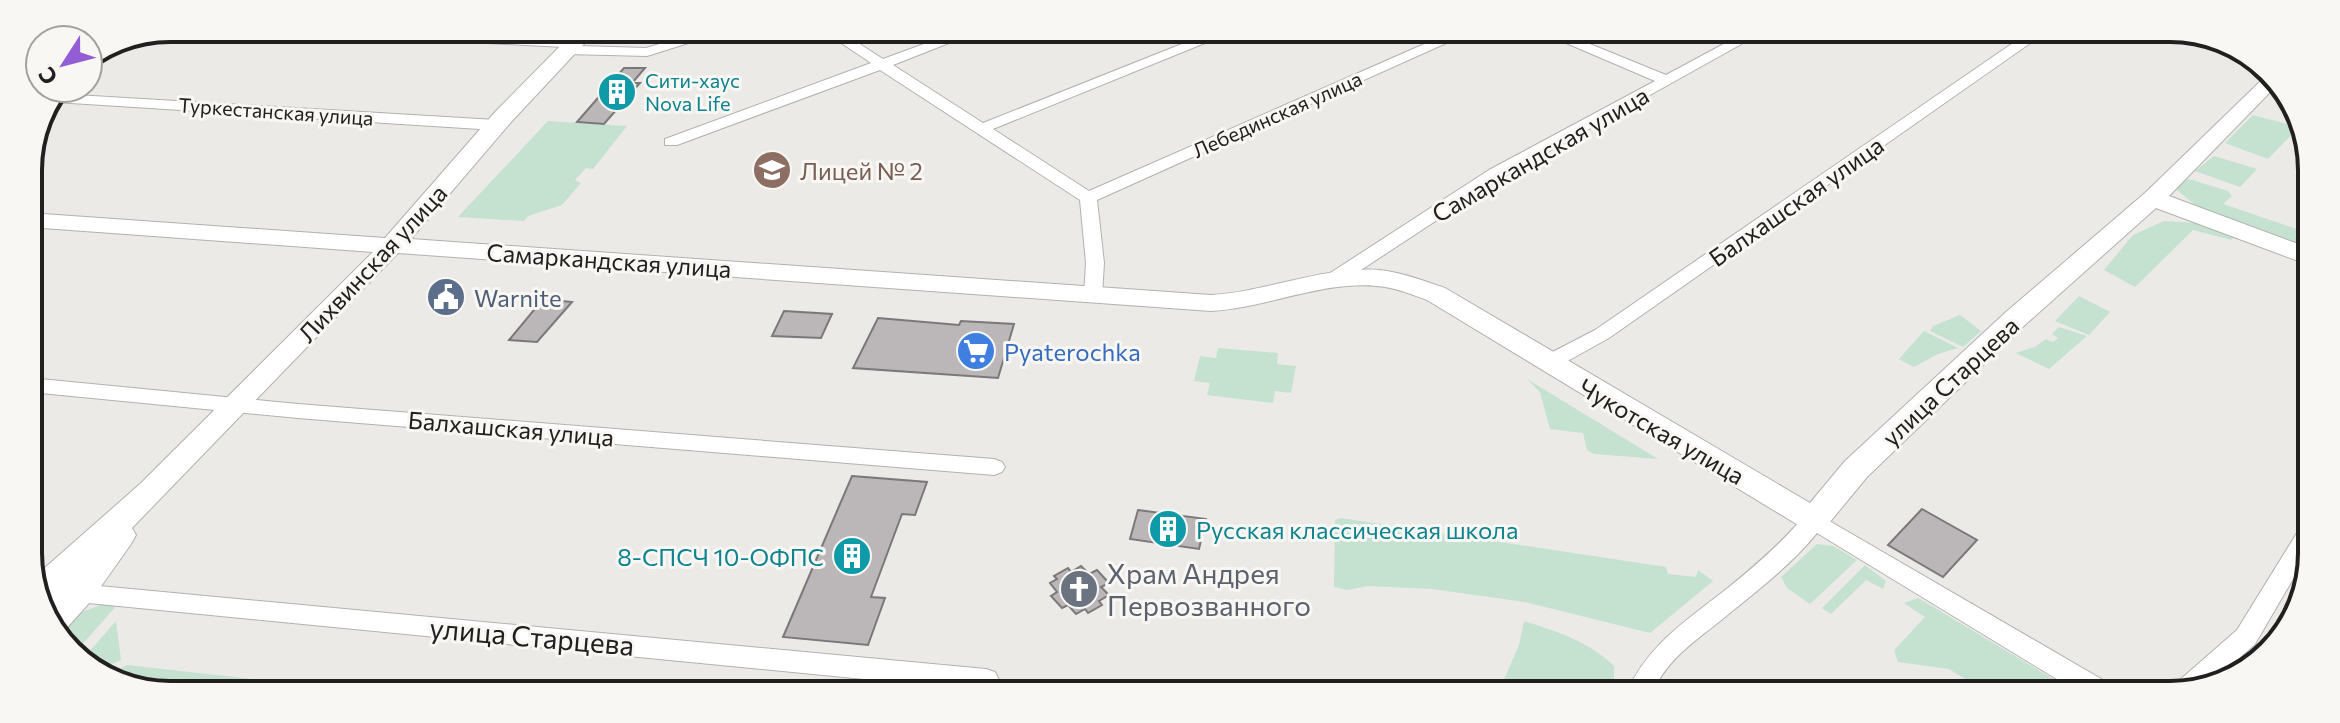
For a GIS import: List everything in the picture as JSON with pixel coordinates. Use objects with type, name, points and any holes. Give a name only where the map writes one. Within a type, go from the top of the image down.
[{"type":"main road","name":"Лихвинская улица","points":[[151,492],[393,245],[496,125],[575,42]]},
{"type":"main road","name":"улица Старцева","points":[[1814,520],[1856,469],[2016,318],[2153,198],[2266,84]]},
{"type":"main road","points":[[2153,198],[2298,253]]},
{"type":"main road","name":"Самаркандская улица","points":[[42,221],[1189,302]]},
{"type":"main road","name":"Чукотская улица","points":[[1189,302],[1252,300],[1328,283],[1376,278],[1436,294],[1814,520]]},
{"type":"main road","points":[[46,583],[151,492]]},
{"type":"main road","points":[[58,615],[78,593],[151,492]]},
{"type":"street","points":[[584,42],[653,51],[683,42]]},
{"type":"street","points":[[848,42],[1088,198],[1095,263],[1093,296]]},
{"type":"street","points":[[671,142],[943,42]]},
{"type":"street","points":[[983,128],[1200,42]]},
{"type":"street","name":"Лебединская улица","points":[[1088,198],[1441,42]]},
{"type":"street","points":[[1572,42],[1668,81]]},
{"type":"street","name":"Самаркандская улица","points":[[1328,283],[1495,174],[1738,42]]},
{"type":"street","name":"Балхашская улица","points":[[1548,363],[1602,334],[2025,42]]},
{"type":"street","name":"Туркестанская улица","points":[[104,101],[496,125]]},
{"type":"street","name":"Балхашская улица","points":[[42,386],[298,411],[994,467]]},
{"type":"street","name":"улица Старцева","points":[[1646,681],[1661,654],[1754,579],[1798,540],[1814,520]]},
{"type":"street","name":"Чукотская улица","points":[[1814,520],[2083,681]]},
{"type":"street","points":[[2201,677],[2246,637],[2298,551]]},
{"type":"street","name":"улица Старцева","points":[[78,593],[986,680]]},
{"type":"green space","points":[[2253,115],[2289,124],[2292,134],[2268,159],[2225,143]]},
{"type":"green space","points":[[548,121],[627,126],[593,169],[586,168],[575,180],[581,183],[562,205],[528,216],[524,221],[458,217]]},
{"type":"green space","points":[[2214,156],[2257,169],[2240,187],[2195,171]]},
{"type":"green space","points":[[2189,179],[2228,191],[2232,196],[2223,204],[2298,229],[2298,246],[2200,209],[2177,190],[2177,183]]},
{"type":"green space","points":[[2164,221],[2196,223],[2237,234],[2231,240],[2193,230],[2135,287],[2104,270],[2133,235]]},
{"type":"green space","points":[[2079,296],[2110,312],[2089,335],[2055,321]]},
{"type":"green space","points":[[1960,315],[1981,331],[1963,347],[1930,331],[1933,326]]},
{"type":"green space","points":[[2059,327],[2087,336],[2049,369],[2016,353],[2035,347],[2046,339],[2053,342],[2058,338],[2052,334]]},
{"type":"green space","points":[[1924,331],[1958,348],[1938,354],[1914,367],[1899,359]]},
{"type":"green space","points":[[1218,348],[1278,353],[1277,364],[1296,366],[1291,393],[1275,391],[1273,403],[1207,395],[1210,383],[1194,381],[1200,356],[1216,358]]},
{"type":"green space","points":[[1527,379],[1658,459],[1594,454],[1587,450],[1583,433],[1550,429],[1540,392]]},
{"type":"green space","points":[[1341,518],[1666,567],[1668,574],[1696,577],[1698,570],[1713,581],[1650,633],[1525,602],[1432,589],[1368,586],[1347,590],[1334,587],[1335,520]]},
{"type":"green space","points":[[1817,544],[1833,546],[1857,560],[1810,604],[1787,588],[1781,577]]},
{"type":"green space","points":[[1865,565],[1886,581],[1883,589],[1866,580],[1831,614],[1822,608]]},
{"type":"green space","points":[[1918,598],[2056,681],[1968,681],[1949,669],[1898,662],[1894,650],[1925,617],[1904,603]]},
{"type":"green space","points":[[103,604],[117,605],[81,646],[65,626],[74,615]]},
{"type":"green space","points":[[116,621],[121,660],[109,665],[89,652]]},
{"type":"green space","points":[[1524,621],[1561,633],[1614,666],[1614,681],[1503,681],[1519,645]]},
{"type":"green space","points":[[127,665],[270,681],[153,680],[118,670]]},
{"type":"building","name":"Сити-хаус Nova Life","points":[[624,68],[645,68],[632,83],[640,83],[604,124],[577,122]]},
{"type":"building","points":[[543,299],[572,302],[537,342],[509,340]]},
{"type":"building","points":[[784,311],[832,314],[821,338],[772,336]]},
{"type":"building","points":[[878,318],[959,325],[961,321],[1014,324],[998,378],[853,368]]},
{"type":"building","name":"8-СПСЧ 10-ОФПС","points":[[852,476],[927,482],[915,515],[902,514],[871,597],[885,598],[868,645],[783,637]]},
{"type":"building","points":[[1922,509],[1977,540],[1943,577],[1888,545]]},
{"type":"building","name":"Русская классическая школа","points":[[1138,510],[1206,519],[1199,549],[1130,539]]},
{"type":"building","name":"Храм Андрея Первозванного","points":[[1081,566],[1089,574],[1097,570],[1109,583],[1101,587],[1109,595],[1099,601],[1102,605],[1088,613],[1085,609],[1076,614],[1068,605],[1062,608],[1051,596],[1057,592],[1050,583],[1057,579],[1054,576],[1068,568],[1071,572]]},
{"type":"place","name":"Сити-хаус Nova Life","points":[[617,92]]},
{"type":"place","name":"Лицей № 2","points":[[772,170]]},
{"type":"place","name":"Warnite","points":[[446,297]]},
{"type":"place","name":"Pyaterochka","points":[[976,351]]},
{"type":"place","name":"Русская классическая школа","points":[[1168,529]]},
{"type":"place","name":"8-СПСЧ 10-ОФПС","points":[[852,556]]},
{"type":"place","name":"Храм Андрея Первозванного","points":[[1079,589]]}]
